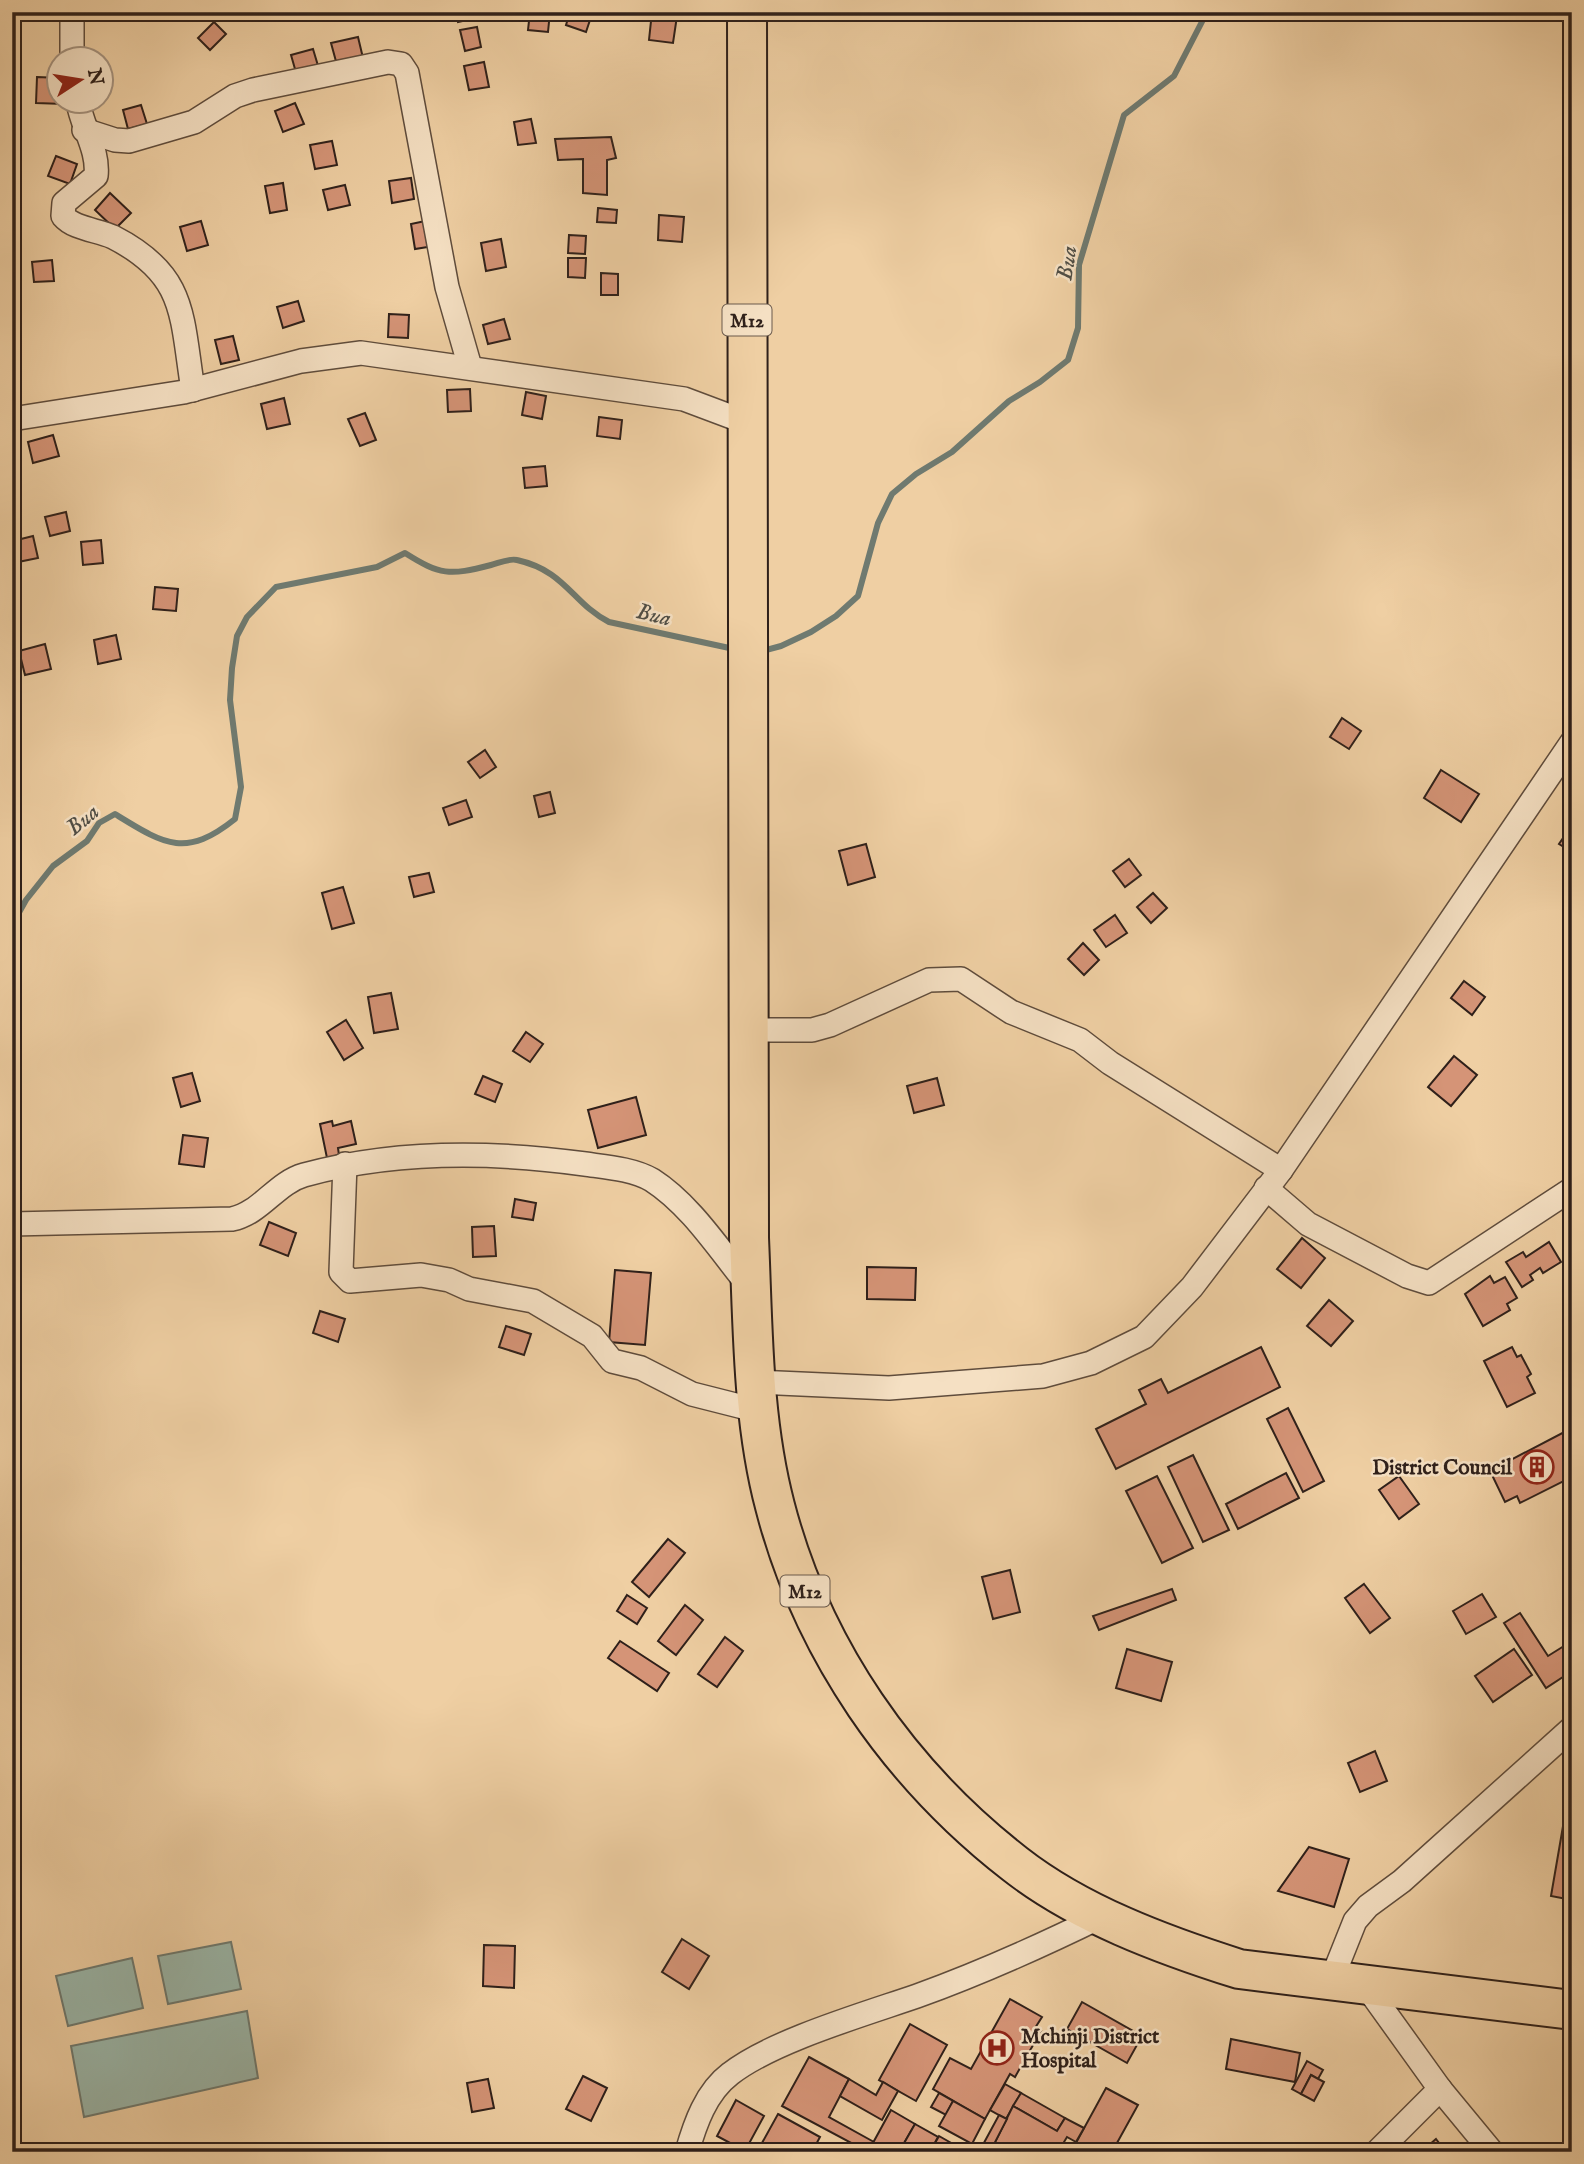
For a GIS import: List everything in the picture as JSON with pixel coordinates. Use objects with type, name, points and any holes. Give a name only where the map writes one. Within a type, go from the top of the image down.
[{"type":"highway","name":"M12","points":[[740,14],[748,423],[751,1288],[757,1397],[775,1506],[794,1565],[848,1679],[878,1726],[919,1776],[1016,1865],[1104,1915],[1191,1954],[1240,1969],[1572,2010]]},
{"type":"street","points":[[72,12],[72,46]]},
{"type":"street","points":[[85,130],[115,140],[129,141],[194,122],[235,96],[253,90],[388,62],[401,64],[407,73],[419,129],[447,287],[470,367]]},
{"type":"street","points":[[82,116],[93,148],[96,176],[64,203],[63,216],[138,251],[166,276],[180,309],[193,390]]},
{"type":"street","points":[[12,419],[193,390],[331,356],[382,354],[684,399],[748,423]]},
{"type":"street","points":[[345,1164],[341,1272],[345,1279],[350,1281],[421,1275],[449,1280],[469,1289],[533,1301],[592,1336],[612,1361],[640,1368],[692,1394],[757,1397],[889,1388],[1043,1376],[1091,1363],[1144,1337],[1192,1287],[1281,1170],[1572,742]]},
{"type":"street","points":[[749,1030],[811,1030],[830,1025],[929,980],[961,979],[1011,1012],[1080,1040],[1110,1063],[1281,1170]]},
{"type":"street","points":[[12,1224],[232,1219],[247,1216],[299,1176],[345,1164],[391,1157],[477,1155],[540,1158],[612,1168],[650,1179],[681,1205],[751,1288]]},
{"type":"street","points":[[1266,1188],[1308,1224],[1406,1276],[1429,1283],[1572,1189]]},
{"type":"street","points":[[1492,2152],[1348,1983],[1355,1921],[1368,1906],[1402,1881],[1572,1728]]},
{"type":"street","points":[[687,2152],[697,2117],[729,2074],[778,2047],[1028,1952],[1104,1915]]},
{"type":"street","points":[[1377,2152],[1440,2089]]},
{"type":"shaded area","points":[[231,1942],[241,1989],[168,2004],[158,1956]]},
{"type":"shaded area","points":[[132,1958],[143,2008],[68,2026],[56,1976]]},
{"type":"shaded area","points":[[247,2011],[258,2078],[84,2117],[71,2046]]},
{"type":"building","points":[[456,12],[474,12],[476,18],[458,22]]},
{"type":"building","points":[[530,12],[550,12],[548,32],[528,30]]},
{"type":"building","points":[[570,12],[592,14],[586,32],[566,25]]},
{"type":"building","points":[[652,12],[677,16],[673,43],[649,40]]},
{"type":"building","points":[[214,22],[226,34],[210,50],[198,38]]},
{"type":"building","points":[[477,27],[481,47],[465,51],[460,30]]},
{"type":"building","points":[[358,37],[363,58],[337,65],[331,43]]},
{"type":"building","points":[[313,49],[319,69],[297,76],[291,55]]},
{"type":"building","points":[[484,62],[489,87],[469,90],[464,66]]},
{"type":"building","points":[[37,77],[46,77],[46,103],[36,103]]},
{"type":"building","points":[[295,103],[304,124],[283,132],[275,111]]},
{"type":"building","points":[[141,105],[147,124],[128,129],[123,110]]},
{"type":"building","points":[[531,119],[536,143],[518,145],[514,122]]},
{"type":"building","points":[[611,137],[616,158],[607,160],[607,195],[583,193],[583,159],[558,160],[555,139]]},
{"type":"building","points":[[332,141],[337,165],[315,169],[310,145]]},
{"type":"building","points":[[56,156],[77,164],[70,184],[48,176]]},
{"type":"building","points":[[411,178],[414,199],[392,203],[389,181]]},
{"type":"building","points":[[283,183],[287,210],[270,213],[265,186]]},
{"type":"building","points":[[345,185],[350,205],[328,210],[323,190]]},
{"type":"building","points":[[110,193],[131,213],[115,229],[95,210]]},
{"type":"building","points":[[598,208],[617,210],[616,223],[597,222]]},
{"type":"building","points":[[659,215],[684,217],[682,242],[658,240]]},
{"type":"building","points":[[430,220],[434,246],[415,249],[411,224]]},
{"type":"building","points":[[201,221],[208,245],[187,251],[180,227]]},
{"type":"building","points":[[569,235],[586,236],[585,254],[568,253]]},
{"type":"building","points":[[501,239],[506,267],[486,271],[481,243]]},
{"type":"building","points":[[568,258],[586,258],[585,278],[568,277]]},
{"type":"building","points":[[52,260],[54,281],[34,282],[32,262]]},
{"type":"building","points":[[601,273],[618,274],[618,295],[601,295]]},
{"type":"building","points":[[298,301],[304,321],[283,328],[277,307]]},
{"type":"building","points":[[389,314],[409,315],[408,338],[388,337]]},
{"type":"building","points":[[504,319],[510,339],[488,344],[483,325]]},
{"type":"building","points":[[233,336],[239,360],[221,364],[215,340]]},
{"type":"building","points":[[470,389],[471,411],[448,412],[447,390]]},
{"type":"building","points":[[526,392],[546,396],[542,419],[522,415]]},
{"type":"building","points":[[284,398],[290,424],[267,429],[261,404]]},
{"type":"building","points":[[365,413],[376,440],[360,446],[348,419]]},
{"type":"building","points":[[599,417],[622,420],[620,439],[597,436]]},
{"type":"building","points":[[53,435],[59,456],[33,463],[28,442]]},
{"type":"building","points":[[545,466],[547,486],[525,488],[523,468]]},
{"type":"building","points":[[66,512],[70,531],[50,536],[45,517]]},
{"type":"building","points":[[33,536],[38,558],[18,562],[13,541]]},
{"type":"building","points":[[101,540],[103,563],[83,565],[81,542]]},
{"type":"building","points":[[155,587],[178,589],[176,611],[153,609]]},
{"type":"building","points":[[116,635],[121,659],[98,664],[94,640]]},
{"type":"building","points":[[45,644],[51,669],[25,675],[19,651]]},
{"type":"building","points":[[1342,718],[1361,731],[1349,749],[1330,737]]},
{"type":"building","points":[[485,750],[496,767],[480,778],[468,762]]},
{"type":"building","points":[[1441,770],[1479,794],[1461,822],[1424,798]]},
{"type":"building","points":[[550,792],[555,813],[539,817],[534,796]]},
{"type":"building","points":[[466,800],[472,817],[449,825],[443,808]]},
{"type":"building","points":[[1572,825],[1572,852],[1559,844]]},
{"type":"building","points":[[866,844],[875,877],[848,885],[839,851]]},
{"type":"building","points":[[1129,859],[1141,875],[1125,887],[1113,871]]},
{"type":"building","points":[[429,873],[434,892],[414,897],[409,877]]},
{"type":"building","points":[[343,887],[354,923],[332,929],[322,893]]},
{"type":"building","points":[[1153,893],[1167,908],[1151,923],[1137,907]]},
{"type":"building","points":[[1115,915],[1127,933],[1106,947],[1094,930]]},
{"type":"building","points":[[1083,943],[1099,960],[1084,975],[1068,959]]},
{"type":"building","points":[[1464,981],[1485,997],[1472,1015],[1451,998]]},
{"type":"building","points":[[391,993],[398,1029],[374,1033],[368,997]]},
{"type":"building","points":[[346,1020],[363,1048],[344,1060],[327,1032]]},
{"type":"building","points":[[526,1032],[543,1044],[530,1062],[513,1051]]},
{"type":"building","points":[[1454,1056],[1477,1075],[1451,1106],[1428,1087]]},
{"type":"building","points":[[192,1073],[200,1101],[181,1107],[173,1078]]},
{"type":"building","points":[[483,1076],[502,1084],[495,1102],[475,1094]]},
{"type":"building","points":[[937,1078],[944,1105],[914,1113],[907,1086]]},
{"type":"building","points":[[636,1097],[646,1135],[598,1148],[588,1110]]},
{"type":"building","points":[[332,1121],[333,1126],[351,1121],[356,1144],[338,1148],[339,1155],[327,1158],[320,1124]]},
{"type":"building","points":[[183,1135],[208,1138],[204,1167],[179,1164]]},
{"type":"building","points":[[515,1199],[536,1203],[533,1220],[512,1217]]},
{"type":"building","points":[[269,1222],[296,1233],[288,1256],[260,1245]]},
{"type":"building","points":[[494,1226],[496,1256],[473,1257],[472,1227]]},
{"type":"building","points":[[1302,1238],[1325,1258],[1301,1288],[1277,1269]]},
{"type":"building","points":[[1549,1242],[1561,1262],[1543,1273],[1540,1268],[1530,1275],[1533,1280],[1522,1287],[1506,1262],[1523,1252],[1526,1257]]},
{"type":"building","points":[[867,1267],[916,1268],[915,1300],[867,1299]]},
{"type":"building","points":[[615,1270],[651,1273],[645,1345],[609,1342]]},
{"type":"building","points":[[1490,1276],[1494,1283],[1505,1277],[1517,1298],[1507,1304],[1510,1310],[1483,1326],[1465,1294]]},
{"type":"building","points":[[1329,1300],[1353,1321],[1331,1346],[1307,1326]]},
{"type":"building","points":[[320,1311],[345,1319],[338,1342],[313,1333]]},
{"type":"building","points":[[506,1326],[531,1334],[524,1355],[499,1347]]},
{"type":"building","points":[[1261,1347],[1280,1387],[1116,1469],[1096,1429],[1146,1404],[1139,1390],[1161,1379],[1168,1393]]},
{"type":"building","points":[[1512,1347],[1517,1357],[1521,1355],[1531,1374],[1527,1377],[1535,1393],[1507,1407],[1484,1361]]},
{"type":"building","points":[[1288,1408],[1324,1481],[1303,1492],[1267,1419]]},
{"type":"building","name":"District Council","points":[[1572,1428],[1572,1477],[1520,1503],[1517,1496],[1505,1502],[1492,1475],[1504,1469],[1501,1465]]},
{"type":"building","points":[[1193,1455],[1229,1530],[1203,1542],[1168,1467]]},
{"type":"building","points":[[1286,1473],[1299,1498],[1238,1529],[1226,1504]]},
{"type":"building","points":[[1157,1476],[1193,1548],[1162,1563],[1126,1491]]},
{"type":"building","points":[[1399,1476],[1419,1504],[1399,1519],[1379,1490]]},
{"type":"building","points":[[668,1539],[685,1553],[649,1597],[632,1582]]},
{"type":"building","points":[[1010,1570],[1020,1612],[993,1619],[982,1577]]},
{"type":"building","points":[[1364,1584],[1390,1618],[1370,1633],[1345,1598]]},
{"type":"building","points":[[1172,1589],[1176,1600],[1099,1630],[1093,1616]]},
{"type":"building","points":[[1482,1594],[1496,1617],[1466,1634],[1453,1611]]},
{"type":"building","points":[[627,1595],[647,1608],[637,1624],[617,1611]]},
{"type":"building","points":[[685,1605],[703,1620],[676,1655],[658,1641]]},
{"type":"building","points":[[1520,1613],[1548,1656],[1572,1641],[1572,1671],[1546,1688],[1504,1623]]},
{"type":"building","points":[[725,1637],[743,1651],[717,1687],[698,1674]]},
{"type":"building","points":[[620,1641],[669,1673],[657,1691],[608,1658]]},
{"type":"building","points":[[1127,1649],[1172,1662],[1161,1701],[1116,1688]]},
{"type":"building","points":[[1514,1649],[1532,1675],[1493,1702],[1475,1676]]},
{"type":"building","points":[[1375,1751],[1387,1781],[1360,1792],[1348,1763]]},
{"type":"building","points":[[1567,1803],[1572,1804],[1572,1900],[1551,1896]]},
{"type":"building","points":[[1309,1847],[1349,1859],[1334,1907],[1278,1891]]},
{"type":"building","points":[[682,1939],[709,1956],[689,1989],[662,1972]]},
{"type":"building","points":[[484,1945],[515,1946],[514,1988],[483,1986]]},
{"type":"building","points":[[1010,1999],[1042,2017],[1035,2028],[1041,2031],[1015,2077],[1010,2074],[985,2119],[933,2089],[950,2058],[971,2069]]},
{"type":"building","points":[[1082,2002],[1142,2036],[1127,2063],[1067,2029]]},
{"type":"building","points":[[910,2024],[947,2045],[916,2101],[879,2080]]},
{"type":"building","points":[[1231,2039],[1300,2053],[1295,2082],[1226,2069]]},
{"type":"building","points":[[809,2057],[849,2079],[829,2117],[874,2142],[868,2152],[782,2106]]},
{"type":"building","points":[[1307,2061],[1323,2070],[1318,2079],[1311,2075],[1301,2094],[1292,2089]]},
{"type":"building","points":[[1311,2075],[1324,2082],[1314,2101],[1301,2094]]},
{"type":"building","points":[[583,2076],[607,2088],[591,2121],[566,2109]]},
{"type":"building","points":[[488,2079],[494,2108],[472,2112],[467,2083]]},
{"type":"building","points":[[849,2079],[876,2095],[883,2082],[898,2091],[882,2120],[840,2096]]},
{"type":"building","points":[[1005,2084],[1021,2093],[1006,2119],[990,2110]]},
{"type":"building","points":[[1106,2088],[1138,2105],[1112,2152],[1071,2152]]},
{"type":"building","points":[[939,2093],[953,2101],[946,2115],[931,2107]]},
{"type":"building","points":[[1021,2093],[1065,2118],[1057,2131],[1013,2106]]},
{"type":"building","points":[[736,2100],[764,2116],[745,2151],[717,2136]]},
{"type":"building","points":[[953,2101],[985,2119],[972,2144],[939,2126]]},
{"type":"building","points":[[1013,2106],[1057,2131],[1065,2118],[1084,2128],[1076,2142],[1067,2137],[1058,2152],[990,2152]]},
{"type":"building","points":[[891,2110],[915,2124],[899,2152],[868,2152]]},
{"type":"building","points":[[778,2114],[820,2137],[812,2152],[757,2152]]},
{"type":"building","points":[[999,2115],[1007,2119],[990,2152],[979,2152]]},
{"type":"building","points":[[915,2124],[938,2137],[930,2152],[899,2152]]},
{"type":"building","points":[[939,2136],[967,2152],[930,2152]]},
{"type":"building","points":[[1436,2139],[1446,2152],[1421,2152]]},
{"type":"waterway","name":"Bua","points":[[762,651],[781,646],[811,632],[836,616],[858,596],[878,523],[892,494],[916,474],[952,452],[1009,401],[1068,360],[1078,328],[1079,265],[1124,115],[1174,76],[1207,12]]},
{"type":"waterway","name":"Bua","points":[[12,925],[26,900],[53,866],[87,841],[99,823],[115,814],[147,833],[175,843],[202,839],[235,819],[241,787],[230,700],[237,636],[247,617],[276,587],[377,567],[405,553],[427,566],[455,572],[514,560],[534,565],[558,579],[586,606],[609,622],[734,649]]},
{"type":"place","name":"District Council","points":[[1537,1467]]},
{"type":"place","name":"Mchinji District Hospital","points":[[997,2048]]}]
